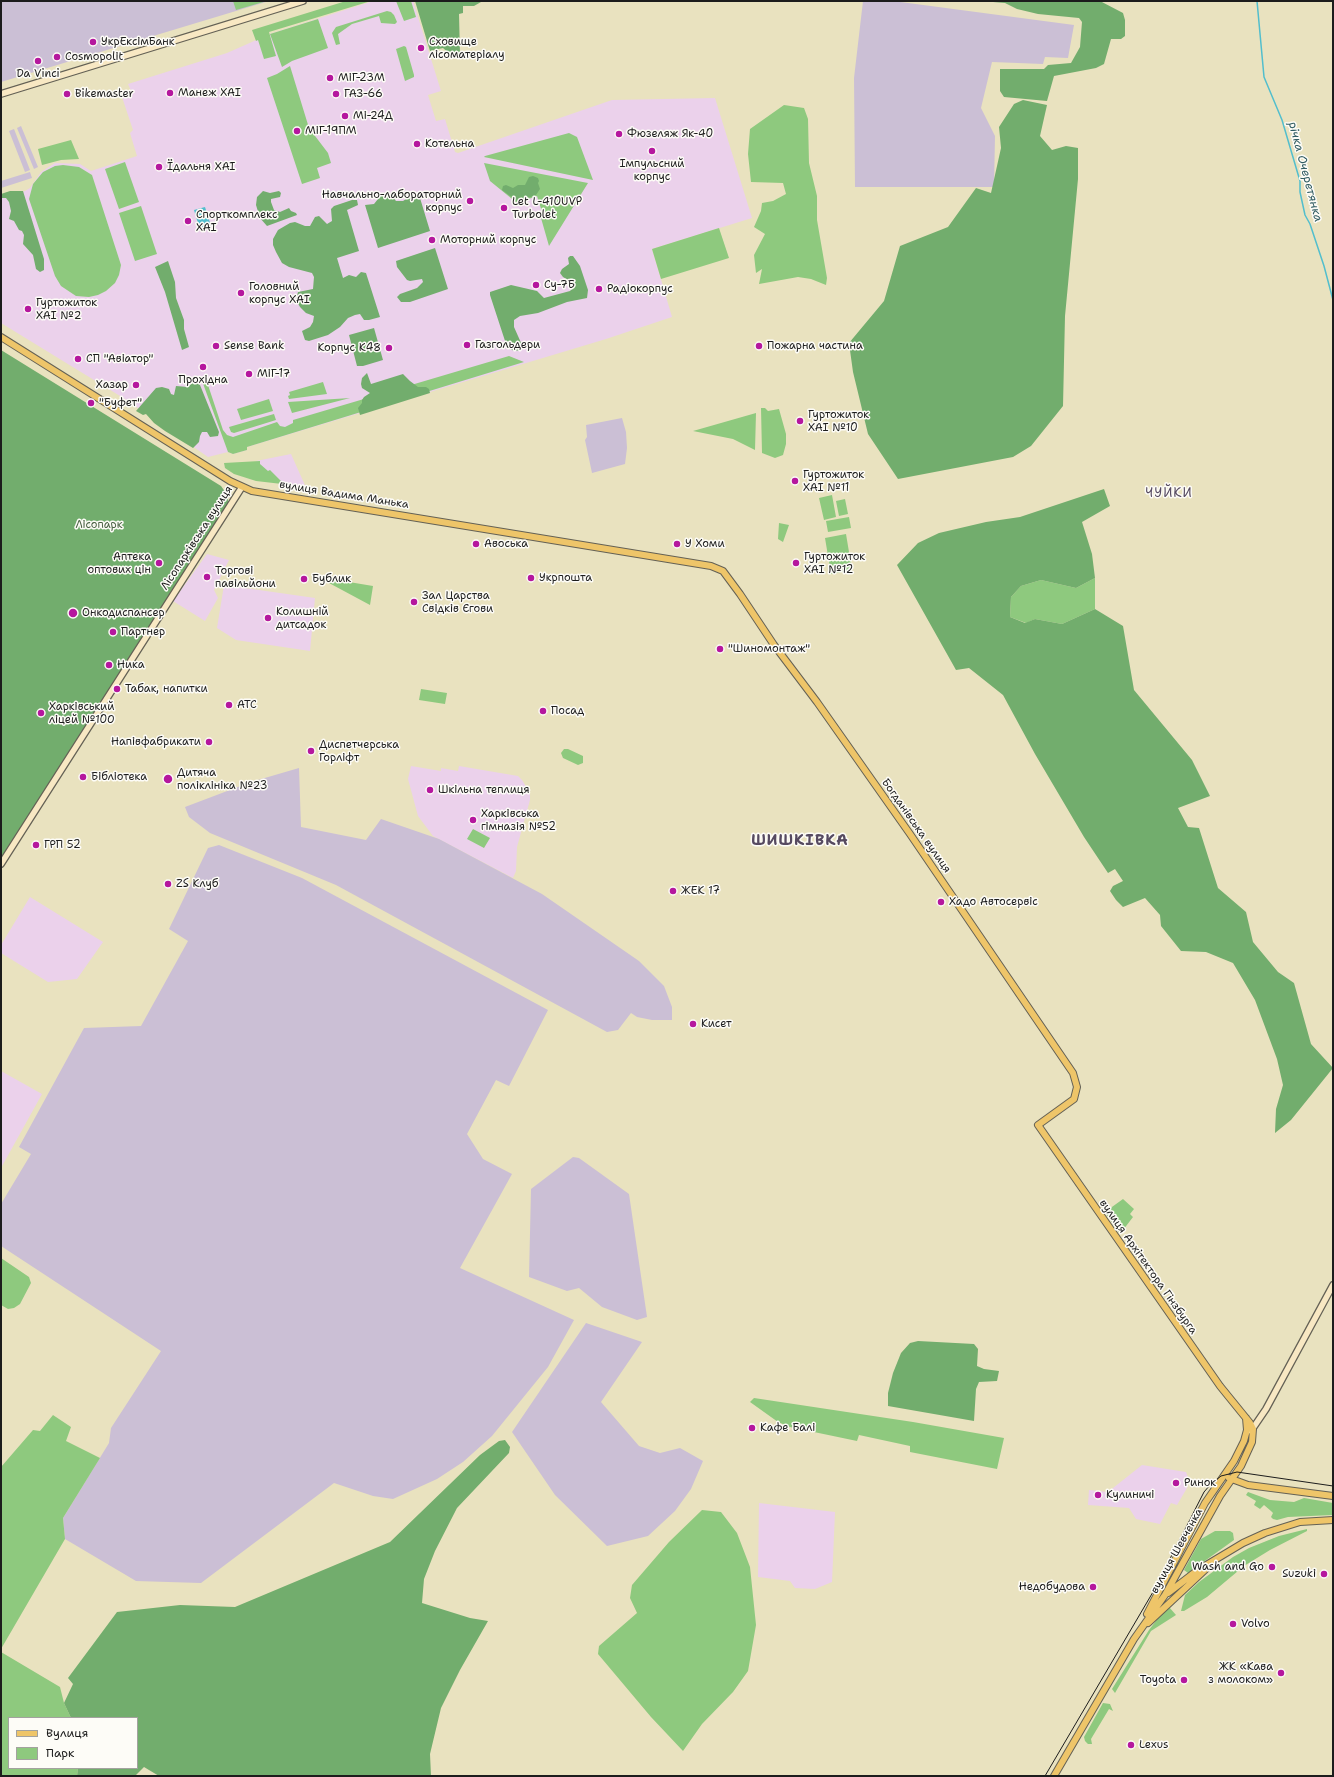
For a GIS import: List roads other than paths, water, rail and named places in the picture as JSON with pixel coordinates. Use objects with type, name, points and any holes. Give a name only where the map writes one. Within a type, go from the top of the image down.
[{"type":"main road","name":"вулиця Вадима Манька","points":[[1,337],[242,487],[259,492],[703,565],[723,571]]},
{"type":"main road","name":"Богданівська вулиця","points":[[723,571],[774,645],[817,702],[910,834],[1073,1073],[1077,1087],[1074,1099],[1038,1125]]},
{"type":"main road","name":"вулиця Архітектора Гінзбурга","points":[[1038,1125],[1220,1386],[1253,1429]]},
{"type":"main road","points":[[1246,1418],[1246,1434]]},
{"type":"main road","name":"вулиця Шевченка","points":[[1139,1631],[1165,1595],[1220,1496],[1242,1466],[1252,1445],[1253,1429]]},
{"type":"main road","name":"вулиця Шевченка","points":[[1054,1776],[1139,1631],[1205,1503],[1237,1455],[1246,1434]]},
{"type":"main road","points":[[1224,1475],[1248,1485],[1333,1496]]},
{"type":"main road","points":[[1147,1615],[1165,1595],[1190,1576],[1224,1554],[1255,1537],[1283,1526],[1306,1522],[1333,1520]]},
{"type":"main road","points":[[1139,1631],[1159,1614],[1188,1584],[1224,1554]]},
{"type":"main road","points":[[1182,1566],[1183,1572],[1190,1576]]},
{"type":"main road","points":[[1165,1595],[1164,1589],[1173,1567]]},
{"type":"street","points":[[1,94],[303,1]]},
{"type":"street","name":"Лісопарківська вулиця","points":[[1,864],[242,487]]},
{"type":"street","points":[[1246,1434],[1253,1429],[1273,1397],[1333,1285]]},
{"type":"water","points":[[205,207],[211,226],[200,230],[194,210]]},
{"type":"waterway","name":"річка Очеретянка","points":[[1257,1],[1264,77],[1282,120],[1300,181],[1300,192],[1305,215],[1310,224],[1324,266],[1333,300]]},
{"type":"tram line","points":[[1045,1776],[1153,1592],[1204,1492],[1210,1485],[1221,1476],[1237,1472],[1333,1486]]},
{"type":"place","name":"УкрЕксімБанк","points":[[93,42]]},
{"type":"place","name":"Сховище лісоматеріалу","points":[[421,48]]},
{"type":"place","name":"Cosmopolit","points":[[57,57]]},
{"type":"place","name":"Da Vinci","points":[[38,61]]},
{"type":"place","name":"МіГ-23М","points":[[330,78]]},
{"type":"place","name":"Манеж ХАІ","points":[[170,93]]},
{"type":"place","name":"Bikemaster","points":[[67,94]]},
{"type":"place","name":"ГАЗ-66","points":[[336,94]]},
{"type":"place","name":"Мі-24Д","points":[[345,116]]},
{"type":"place","name":"МіГ-19ПМ","points":[[297,131]]},
{"type":"place","name":"Фюзеляж Як-40","points":[[619,134]]},
{"type":"place","name":"Котельна","points":[[417,144]]},
{"type":"place","name":"Імпульсний корпус","points":[[652,151]]},
{"type":"place","name":"Їдальня ХАІ","points":[[159,167]]},
{"type":"place","name":"Навчально-лабораторний корпус","points":[[470,201]]},
{"type":"place","name":"Let L-410UVP Turbolet","points":[[504,208]]},
{"type":"place","name":"Спорткомплекс ХАІ","points":[[188,221]]},
{"type":"place","name":"Моторний корпус","points":[[432,240]]},
{"type":"place","name":"Су-7Б","points":[[536,285]]},
{"type":"place","name":"Радіокорпус","points":[[599,289]]},
{"type":"place","name":"Головний корпус ХАІ","points":[[241,293]]},
{"type":"place","name":"Гуртожиток ХАІ №2","points":[[28,309]]},
{"type":"place","name":"Газгольдери","points":[[467,345]]},
{"type":"place","name":"Sense Bank","points":[[216,346]]},
{"type":"place","name":"Пожарна частина","points":[[759,346]]},
{"type":"place","name":"Корпус К48","points":[[389,348]]},
{"type":"place","name":"СП \"Авіатор\"","points":[[78,359]]},
{"type":"place","name":"Прохідна","points":[[203,367]]},
{"type":"place","name":"МіГ-17","points":[[249,374]]},
{"type":"place","name":"Хазар","points":[[136,385]]},
{"type":"place","name":"\"Буфет\"","points":[[91,403]]},
{"type":"place","name":"Гуртожиток ХАІ №10","points":[[800,421]]},
{"type":"place","name":"Гуртожиток ХАІ №11","points":[[795,481]]},
{"type":"place","name":"Авоська","points":[[476,544]]},
{"type":"place","name":"У Хоми","points":[[677,544]]},
{"type":"place","name":"Аптека оптових цін","points":[[159,563]]},
{"type":"place","name":"Гуртожиток ХАІ №12","points":[[796,563]]},
{"type":"place","name":"Торгові павільйони","points":[[207,577]]},
{"type":"place","name":"Укрпошта","points":[[531,578]]},
{"type":"place","name":"Бублик","points":[[304,579]]},
{"type":"place","name":"Зал Царства Свідків Єгови","points":[[414,602]]},
{"type":"place","name":"Онкодиспансер","points":[[73,613]]},
{"type":"place","name":"Колишній дитсадок","points":[[268,618]]},
{"type":"place","name":"Партнер","points":[[113,632]]},
{"type":"place","name":"\"Шиномонтаж\"","points":[[720,649]]},
{"type":"place","name":"Ника","points":[[109,665]]},
{"type":"place","name":"Табак, напитки","points":[[117,689]]},
{"type":"place","name":"АТС","points":[[229,705]]},
{"type":"place","name":"Посад","points":[[543,711]]},
{"type":"place","name":"Харківський ліцей №100","points":[[41,713]]},
{"type":"place","name":"Напівфабрикати","points":[[209,742]]},
{"type":"place","name":"Диспетчерська Горліфт","points":[[311,751]]},
{"type":"place","name":"Бібліотека","points":[[83,777]]},
{"type":"place","name":"Дитяча поліклініка №23","points":[[168,779]]},
{"type":"place","name":"Шкільна теплиця","points":[[430,790]]},
{"type":"place","name":"Харківська гімназія №52","points":[[473,820]]},
{"type":"place","name":"ГРП 52","points":[[36,845]]},
{"type":"place","name":"ZS Клуб","points":[[168,884]]},
{"type":"place","name":"ЖЕК 17","points":[[673,891]]},
{"type":"place","name":"Хадо Автосервіс","points":[[941,902]]},
{"type":"place","name":"Кисет","points":[[693,1024]]},
{"type":"place","name":"Кафе Балі","points":[[752,1428]]},
{"type":"place","name":"Ринок","points":[[1176,1483]]},
{"type":"place","name":"Кулиничі","points":[[1098,1495]]},
{"type":"place","name":"Wash and Go","points":[[1272,1567]]},
{"type":"place","name":"Suzuki","points":[[1324,1574]]},
{"type":"place","name":"Недобудова","points":[[1093,1587]]},
{"type":"place","name":"Volvo","points":[[1233,1624]]},
{"type":"place","name":"ЖК «Кава з молоком»","points":[[1281,1673]]},
{"type":"place","name":"Toyota","points":[[1184,1680]]},
{"type":"place","name":"Lexus","points":[[1131,1745]]},
{"type":"district","name":"ЧУЙКИ","points":[[1169,494]]},
{"type":"district","name":"ШИШКІВКА","points":[[800,841]]},
{"type":"park label","name":"Лісопарк","points":[[99,525]]}]
